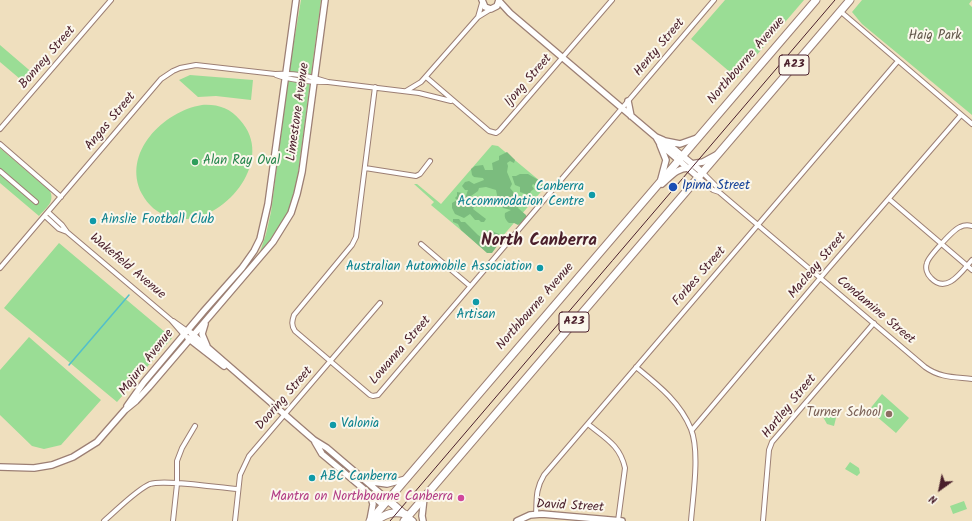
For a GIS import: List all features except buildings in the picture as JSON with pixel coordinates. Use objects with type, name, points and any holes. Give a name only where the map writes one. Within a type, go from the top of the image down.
[{"type":"highway","name":"Northbourne Avenue","points":[[372,521],[385,502],[652,191],[681,160],[698,137],[816,0]]},
{"type":"highway","name":"A23","points":[[406,519],[700,173],[850,0]]},
{"type":"highway","name":"Wakefield Avenue","points":[[385,502],[392,513]]},
{"type":"highway","points":[[385,502],[406,519]]},
{"type":"highway","points":[[372,521],[392,513],[406,519]]},
{"type":"main road","name":"Limestone Avenue","points":[[186,333],[242,268],[254,251],[260,239],[268,204],[296,0]]},
{"type":"main road","name":"Limestone Avenue","points":[[191,337],[273,242],[290,213],[297,194],[302,172],[325,0]]},
{"type":"main road","points":[[493,9],[498,4],[499,0],[510,13],[562,58],[681,160],[700,173]]},
{"type":"main road","points":[[481,1],[487,8],[510,13]]},
{"type":"main road","points":[[628,101],[631,116]]},
{"type":"main road","points":[[661,142],[680,144],[698,137]]},
{"type":"main road","points":[[661,142],[666,160],[661,181]]},
{"type":"main road","points":[[652,191],[673,174],[703,162],[718,154]]},
{"type":"main road","points":[[206,320],[202,334],[208,349]]},
{"type":"main road","name":"Wakefield Avenue","points":[[186,333],[218,361],[245,381]]},
{"type":"main road","name":"Majura Avenue","points":[[0,467],[34,468],[52,465],[73,457],[97,442],[125,410],[144,382],[186,333]]},
{"type":"main road","name":"Wakefield Avenue","points":[[191,337],[208,349],[314,440],[327,448],[366,481],[385,502]]},
{"type":"main road","name":"Majura Avenue","points":[[125,410],[149,387],[191,337]]},
{"type":"main road","points":[[165,357],[171,362]]},
{"type":"main road","points":[[144,382],[149,387]]},
{"type":"main road","name":"Wakefield Avenue","points":[[314,440],[322,454],[370,494],[385,502]]},
{"type":"main road","points":[[366,481],[387,484],[406,479]]},
{"type":"main road","points":[[370,494],[373,501],[372,521]]},
{"type":"main road","points":[[423,521],[422,516],[424,498]]},
{"type":"main road","name":"David Street","points":[[517,521],[525,517],[542,514],[622,521]]},
{"type":"street","name":"Bonney Street","points":[[0,129],[111,0]]},
{"type":"street","name":"Ijong Street","points":[[426,77],[453,102],[489,131],[496,133],[612,0]]},
{"type":"street","name":"Henty Street","points":[[622,108],[714,0]]},
{"type":"street","points":[[478,16],[481,1]]},
{"type":"street","points":[[406,92],[426,77],[478,16],[493,9]]},
{"type":"street","points":[[840,12],[972,124]]},
{"type":"street","name":"Forbes Street","points":[[536,515],[539,484],[544,476],[898,61]]},
{"type":"street","name":"Angas Street","points":[[0,268],[161,80],[173,71],[188,65],[204,65],[286,76]]},
{"type":"street","name":"Ijong Street","points":[[286,76],[406,92],[437,97],[453,102]]},
{"type":"street","name":"Lowanna Street","points":[[375,88],[356,237],[294,314],[292,326],[295,331],[370,395],[376,396],[622,108]]},
{"type":"street","name":"Macleay Street","points":[[692,430],[820,278],[961,115]]},
{"type":"street","points":[[0,144],[61,197]]},
{"type":"street","points":[[365,168],[416,176],[420,174],[430,161]]},
{"type":"street","points":[[0,171],[36,202]]},
{"type":"street","name":"Condamine Street","points":[[700,173],[716,186],[719,192],[933,373],[941,376],[972,379]]},
{"type":"street","points":[[889,199],[972,270]]},
{"type":"street","name":"Wakefield Avenue","points":[[46,214],[62,225],[67,232],[186,333]]},
{"type":"street","points":[[972,226],[965,225],[959,227],[942,244],[929,258],[926,264],[927,272],[936,282],[944,284],[952,282],[972,260]]},
{"type":"street","points":[[420,244],[470,286]]},
{"type":"street","name":"Dooring Street","points":[[235,521],[237,489],[240,475],[249,456],[380,303]]},
{"type":"street","name":"Hartley Street","points":[[763,521],[769,450],[772,442],[874,323]]},
{"type":"street","points":[[636,367],[675,402],[692,430],[696,453],[691,521]]},
{"type":"street","points":[[588,424],[611,442],[622,455],[624,461],[625,468],[618,521]]},
{"type":"street","points":[[173,521],[177,484],[177,461],[179,454],[195,426]]},
{"type":"street","points":[[104,521],[146,486],[158,483],[237,489]]},
{"type":"green space","points":[[301,0],[321,0],[296,188],[289,212],[274,236],[259,255],[271,212],[290,65]]},
{"type":"green space","points":[[725,0],[804,0],[737,78],[691,39]]},
{"type":"green space","name":"Haig Park","points":[[862,0],[972,0],[969,4],[972,7],[972,115],[862,24],[852,12]]},
{"type":"green space","points":[[0,45],[35,75],[26,84],[0,62]]},
{"type":"green space","points":[[190,75],[253,80],[251,100],[216,96],[198,97],[179,80]]},
{"type":"green space","name":"Alan Ray Oval","points":[[202,105],[218,106],[232,112],[240,120],[250,137],[252,155],[248,173],[238,190],[223,204],[206,214],[188,219],[169,217],[153,208],[142,194],[137,179],[137,164],[142,149],[150,136],[161,125],[188,109]]},
{"type":"green space","points":[[492,145],[498,146],[546,186],[488,253],[431,205],[434,202],[414,184],[417,184],[441,204]]},
{"type":"green space","points":[[0,148],[50,191],[51,202],[39,216],[0,183]]},
{"type":"green space","points":[[507,152],[515,160],[514,163],[510,161],[507,163],[507,172],[512,184],[510,188],[520,204],[518,208],[526,215],[527,219],[518,225],[509,223],[506,219],[505,213],[511,210],[503,208],[498,200],[496,190],[486,187],[479,188],[478,191],[471,196],[472,200],[470,204],[474,207],[473,209],[486,219],[484,222],[475,220],[470,214],[464,218],[455,214],[452,208],[452,203],[457,200],[455,198],[457,196],[457,192],[462,193],[462,200],[464,201],[468,190],[465,190],[462,186],[465,182],[469,181],[474,184],[484,180],[483,178],[474,177],[471,169],[475,166],[483,165],[485,170],[493,170],[492,163],[499,160],[499,156]]},
{"type":"green space","points":[[528,174],[542,182],[542,186],[538,187],[533,184],[532,186],[534,189],[529,195],[520,192],[520,187],[515,185],[512,176]]},
{"type":"green space","points":[[453,219],[459,219],[461,222],[465,222],[485,240],[488,245],[491,244],[488,242],[489,240],[485,234],[489,230],[499,234],[501,237],[500,242],[492,253],[487,253],[461,230],[458,224],[453,222]]},
{"type":"green space","points":[[59,243],[172,338],[117,402],[4,308]]},
{"type":"green space","points":[[29,337],[101,400],[61,445],[44,449],[32,446],[0,415],[0,370]]},
{"type":"green space","points":[[882,394],[909,418],[896,433],[869,410]]},
{"type":"green space","points":[[832,409],[838,415],[834,426],[827,424],[823,417]]},
{"type":"green space","points":[[850,462],[859,468],[860,473],[857,476],[845,469]]},
{"type":"green space","points":[[964,501],[967,509],[953,514],[950,506]]},
{"type":"waterway","points":[[69,365],[129,295]]},
{"type":"tram line","points":[[390,521],[835,0]]},
{"type":"place","name":"Alan Ray Oval","points":[[195,162]]},
{"type":"place","name":"Ipima Street","points":[[673,187]]},
{"type":"place","name":"Canberra Accommodation Centre","points":[[592,195]]},
{"type":"place","name":"Ainslie Football Club","points":[[93,221]]},
{"type":"place","name":"Australian Automobile Association","points":[[540,268]]},
{"type":"place","name":"Artisan","points":[[476,302]]},
{"type":"place","name":"Turner School","points":[[889,414]]},
{"type":"place","name":"Valonia","points":[[333,425]]},
{"type":"place","name":"ABC Canberra","points":[[312,478]]},
{"type":"place","name":"Mantra on Northbourne Canberra","points":[[461,498]]},
{"type":"district","name":"North Canberra","points":[[539,242]]}]
